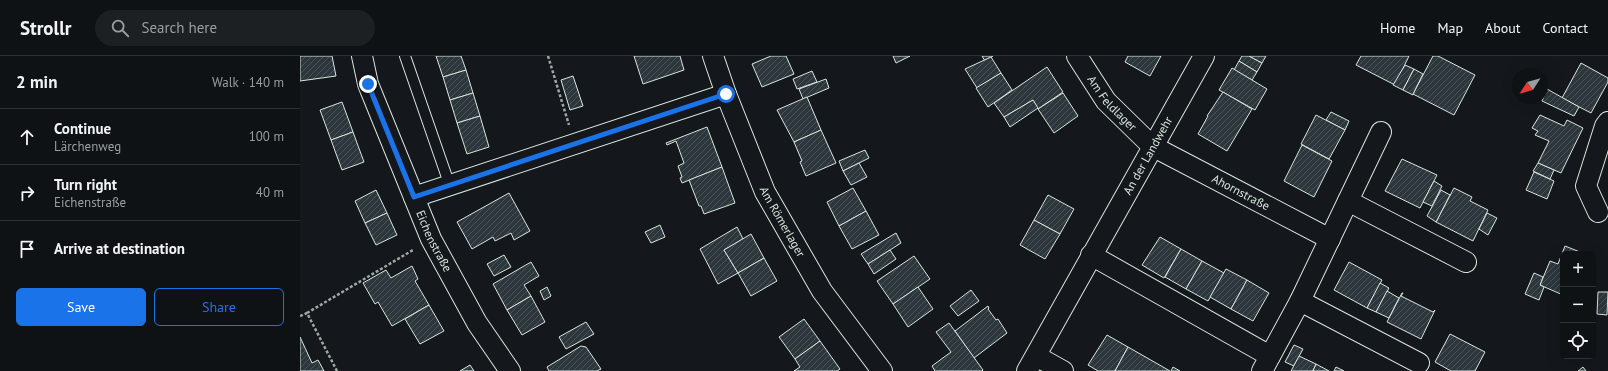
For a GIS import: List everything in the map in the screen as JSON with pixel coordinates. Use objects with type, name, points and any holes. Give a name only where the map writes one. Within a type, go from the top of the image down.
[{"type":"street","name":"Eichenstraße","points":[[362,56],[368,84],[431,240],[477,323],[510,371]]},
{"type":"street","name":"Am Römerlager","points":[[713,56],[726,94],[765,192],[822,292],[882,371]]},
{"type":"street","name":"Am Feldlager","points":[[1077,56],[1106,101],[1152,146]]},
{"type":"street","name":"An der Landwehr","points":[[1064,371],[1032,363],[1152,146],[1204,56]]},
{"type":"street","points":[[414,197],[726,94]]},
{"type":"street","points":[[1598,212],[1586,186],[1608,122]]},
{"type":"street","points":[[1091,255],[1266,363],[1300,301],[1382,132]]},
{"type":"street","name":"Ahornstraße","points":[[1152,146],[1330,239]]},
{"type":"street","points":[[1348,201],[1466,262]]},
{"type":"street","points":[[1300,301],[1419,363]]},
{"type":"lane","points":[[405,56],[450,186]]},
{"type":"path","points":[[548,56],[575,145]]},
{"type":"path","points":[[300,316],[431,240]]},
{"type":"path","points":[[307,313],[337,371]]},
{"type":"building","points":[[300,56],[332,56],[336,76],[300,81]]},
{"type":"building","points":[[436,56],[461,56],[466,70],[443,77]]},
{"type":"building","points":[[634,56],[680,56],[684,70],[643,84]]},
{"type":"building","points":[[771,56],[786,56],[794,74],[762,87],[752,64]]},
{"type":"building","points":[[893,56],[910,56],[896,63]]},
{"type":"building","points":[[982,56],[993,56],[985,61]]},
{"type":"building","points":[[1128,56],[1161,56],[1150,76],[1125,62]]},
{"type":"building","points":[[1242,56],[1249,56],[1262,63],[1257,72],[1239,61]]},
{"type":"building","points":[[1249,56],[1266,56],[1262,63]]},
{"type":"building","points":[[1361,56],[1409,56],[1395,85],[1356,65]]},
{"type":"building","points":[[1433,56],[1438,56],[1475,75],[1454,115],[1413,94]]},
{"type":"building","points":[[991,57],[1001,73],[977,88],[965,69]]},
{"type":"building","points":[[1239,61],[1257,72],[1252,80],[1234,70]]},
{"type":"building","points":[[1581,63],[1608,78],[1608,82],[1591,113],[1562,98]]},
{"type":"building","points":[[1405,65],[1414,69],[1403,90],[1393,85]]},
{"type":"building","points":[[1047,67],[1063,92],[1038,109],[1033,100],[1004,117],[994,103]]},
{"type":"building","points":[[1232,68],[1267,89],[1255,110],[1219,90]]},
{"type":"building","points":[[1414,69],[1423,74],[1413,95],[1403,90]]},
{"type":"building","points":[[466,70],[473,93],[450,100],[443,77]]},
{"type":"building","points":[[812,71],[817,82],[797,89],[793,79]]},
{"type":"building","points":[[1001,73],[1012,90],[988,107],[976,88]]},
{"type":"building","points":[[573,76],[583,106],[570,110],[561,80]]},
{"type":"building","points":[[826,79],[829,88],[803,99],[799,89]]},
{"type":"building","points":[[1548,90],[1579,107],[1574,116],[1548,104]]},
{"type":"building","points":[[1223,92],[1252,109],[1227,151],[1198,134],[1207,116]]},
{"type":"building","points":[[473,93],[480,116],[457,123],[450,100]]},
{"type":"building","points":[[1063,93],[1078,116],[1054,133],[1038,109]]},
{"type":"building","points":[[807,97],[821,130],[794,142],[777,110]]},
{"type":"building","points":[[1033,100],[1038,108],[1010,127],[1004,117]]},
{"type":"building","points":[[342,102],[353,132],[331,140],[320,110]]},
{"type":"building","points":[[1331,112],[1349,121],[1345,130],[1326,120]]},
{"type":"building","points":[[1316,115],[1345,130],[1329,159],[1301,144]]},
{"type":"building","points":[[1540,115],[1564,126],[1567,120],[1583,128],[1561,173],[1538,163],[1549,141],[1535,135],[1538,131],[1532,128]]},
{"type":"building","points":[[480,116],[489,147],[467,154],[457,123]]},
{"type":"building","points":[[707,127],[722,167],[682,183],[680,178],[682,177],[678,166],[684,163],[676,141],[667,145],[666,143]]},
{"type":"building","points":[[821,130],[836,163],[806,176],[800,162],[802,161],[794,142]]},
{"type":"building","points":[[353,132],[364,162],[342,170],[331,140]]},
{"type":"building","points":[[1302,145],[1332,161],[1314,197],[1284,181]]},
{"type":"building","points":[[865,150],[869,158],[843,171],[839,161]]},
{"type":"building","points":[[1402,159],[1437,175],[1420,208],[1385,191]]},
{"type":"building","points":[[859,163],[867,177],[851,185],[843,171]]},
{"type":"building","points":[[1538,163],[1554,170],[1550,179],[1533,171]]},
{"type":"building","points":[[722,167],[735,203],[704,214],[701,206],[699,206],[689,180]]},
{"type":"building","points":[[1534,172],[1554,181],[1547,199],[1526,190]]},
{"type":"building","points":[[1434,181],[1442,186],[1432,206],[1423,202]]},
{"type":"building","points":[[853,188],[866,211],[839,226],[827,202]]},
{"type":"building","points":[[1454,188],[1472,197],[1470,201],[1488,210],[1473,241],[1436,222]]},
{"type":"building","points":[[376,190],[387,213],[365,223],[355,201]]},
{"type":"building","points":[[1441,190],[1450,195],[1436,222],[1427,216]]},
{"type":"building","points":[[509,193],[530,231],[514,240],[511,233],[495,241],[493,237],[472,249],[457,222]]},
{"type":"building","points":[[1048,195],[1074,209],[1060,234],[1034,220]]},
{"type":"building","points":[[866,211],[879,235],[852,249],[839,226]]},
{"type":"building","points":[[387,213],[397,235],[376,245],[365,223]]},
{"type":"building","points":[[1487,213],[1497,218],[1488,235],[1479,229]]},
{"type":"building","points":[[1034,220],[1060,234],[1045,259],[1020,245]]},
{"type":"building","points":[[660,225],[665,237],[651,243],[645,232]]},
{"type":"building","points":[[737,227],[743,239],[724,250],[738,273],[718,284],[700,249]]},
{"type":"building","points":[[896,233],[901,243],[868,264],[861,254]]},
{"type":"building","points":[[751,234],[764,258],[738,273],[724,250]]},
{"type":"building","points":[[1160,237],[1181,249],[1164,278],[1142,265]]},
{"type":"building","points":[[1565,246],[1578,251],[1563,251]]},
{"type":"building","points":[[1181,249],[1202,261],[1186,289],[1165,277]]},
{"type":"building","points":[[890,250],[896,259],[874,274],[868,264]]},
{"type":"building","points":[[504,255],[511,267],[494,276],[487,264]]},
{"type":"building","points":[[914,256],[930,279],[893,304],[877,281]]},
{"type":"building","points":[[764,258],[777,281],[751,296],[738,273]]},
{"type":"building","points":[[1560,259],[1560,294],[1540,285],[1550,261],[1558,264]]},
{"type":"building","points":[[1202,261],[1224,273],[1208,301],[1186,289]]},
{"type":"building","points":[[531,262],[539,276],[524,285],[531,296],[507,310],[493,284]]},
{"type":"building","points":[[1349,262],[1382,280],[1367,308],[1334,290]]},
{"type":"building","points":[[412,266],[418,279],[415,281],[429,305],[392,326],[378,302],[375,304],[363,283],[386,270],[391,278]]},
{"type":"building","points":[[1226,269],[1247,280],[1231,309],[1210,297]]},
{"type":"building","points":[[1534,273],[1543,277],[1540,285],[1544,287],[1539,300],[1525,294]]},
{"type":"building","points":[[1247,280],[1269,293],[1253,321],[1231,309]]},
{"type":"building","points":[[1380,283],[1389,288],[1376,312],[1367,308]]},
{"type":"building","points":[[547,287],[551,296],[544,300],[540,291]]},
{"type":"building","points":[[918,287],[933,309],[908,327],[893,304]]},
{"type":"building","points":[[971,290],[979,301],[958,316],[950,306]]},
{"type":"building","points":[[1387,291],[1399,298],[1389,318],[1376,312]]},
{"type":"building","points":[[1598,292],[1608,292],[1607,315],[1597,314]]},
{"type":"building","points":[[1402,293],[1401,296],[1433,312],[1435,310],[1421,339],[1387,322]]},
{"type":"building","points":[[531,296],[545,322],[522,335],[507,310]]},
{"type":"building","points":[[429,305],[444,331],[420,344],[405,319]]},
{"type":"building","points":[[988,306],[988,309],[996,320],[998,319],[1007,333],[974,358],[955,331]]},
{"type":"building","points":[[804,319],[820,341],[795,359],[779,337]]},
{"type":"building","points":[[586,322],[594,334],[566,349],[559,337]]},
{"type":"building","points":[[949,323],[983,370],[982,371],[935,371],[932,366],[951,352],[936,332]]},
{"type":"building","points":[[1450,334],[1485,352],[1475,371],[1451,371],[1435,362]]},
{"type":"building","points":[[1107,335],[1128,347],[1115,371],[1098,371],[1088,365]]},
{"type":"building","points":[[300,337],[312,363],[318,360],[324,371],[300,371]]},
{"type":"building","points":[[820,341],[840,369],[837,371],[794,371],[800,367],[795,359]]},
{"type":"building","points":[[1294,345],[1303,349],[1294,366],[1285,362]]},
{"type":"building","points":[[581,346],[586,347],[601,369],[597,371],[549,371],[547,367]]},
{"type":"building","points":[[1128,347],[1170,371],[1115,371]]},
{"type":"building","points":[[1299,356],[1316,364],[1313,371],[1291,371]]},
{"type":"building","points":[[1316,364],[1329,371],[1313,371]]},
{"type":"building","points":[[470,365],[474,371],[460,371]]},
{"type":"building","points":[[1173,367],[1180,371],[1171,371]]},
{"type":"building","points":[[1336,367],[1344,371],[1334,371]]},
{"type":"building","points":[[1583,367],[1586,371],[1578,371]]},
{"type":"route","points":[[368,84],[414,197],[726,94]]}]
